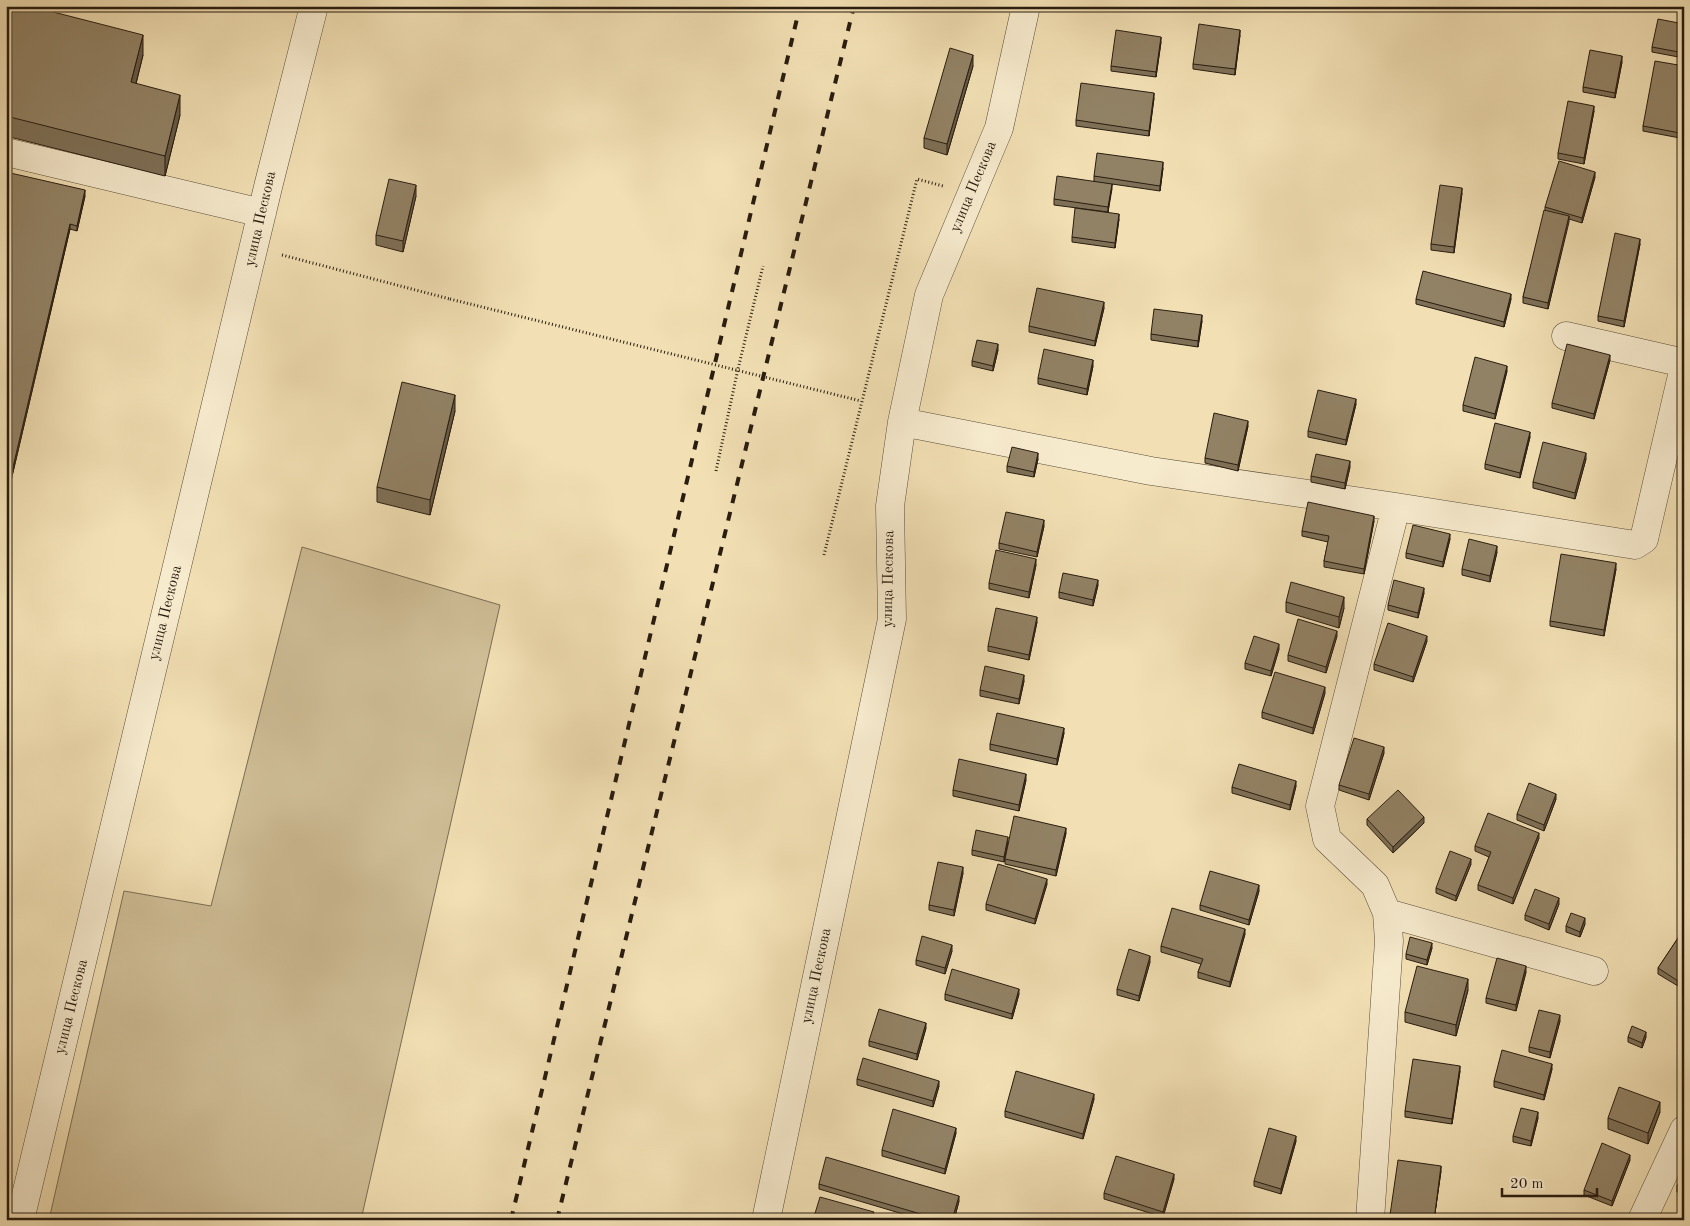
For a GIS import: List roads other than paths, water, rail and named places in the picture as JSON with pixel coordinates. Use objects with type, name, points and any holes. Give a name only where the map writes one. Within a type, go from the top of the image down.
[{"type":"street","name":"улица Пескова","points":[[20,1220],[262,213],[314,6]]},
{"type":"street","name":"улица Пескова","points":[[766,1220],[892,619],[890,506],[902,422],[929,295],[999,128],[1026,6]]},
{"type":"street","points":[[6,152],[262,213]]},
{"type":"street","points":[[902,422],[1151,471],[1635,545],[1644,539],[1684,365],[1566,336]]},
{"type":"street","points":[[1370,1220],[1389,941],[1387,913],[1375,885],[1327,839],[1320,806],[1396,507]]},
{"type":"street","points":[[1387,913],[1594,971]]},
{"type":"street","points":[[1642,1220],[1684,1130]]},
{"type":"railway","points":[[511,1220],[800,6]]},
{"type":"railway","points":[[557,1220],[854,6]]}]
